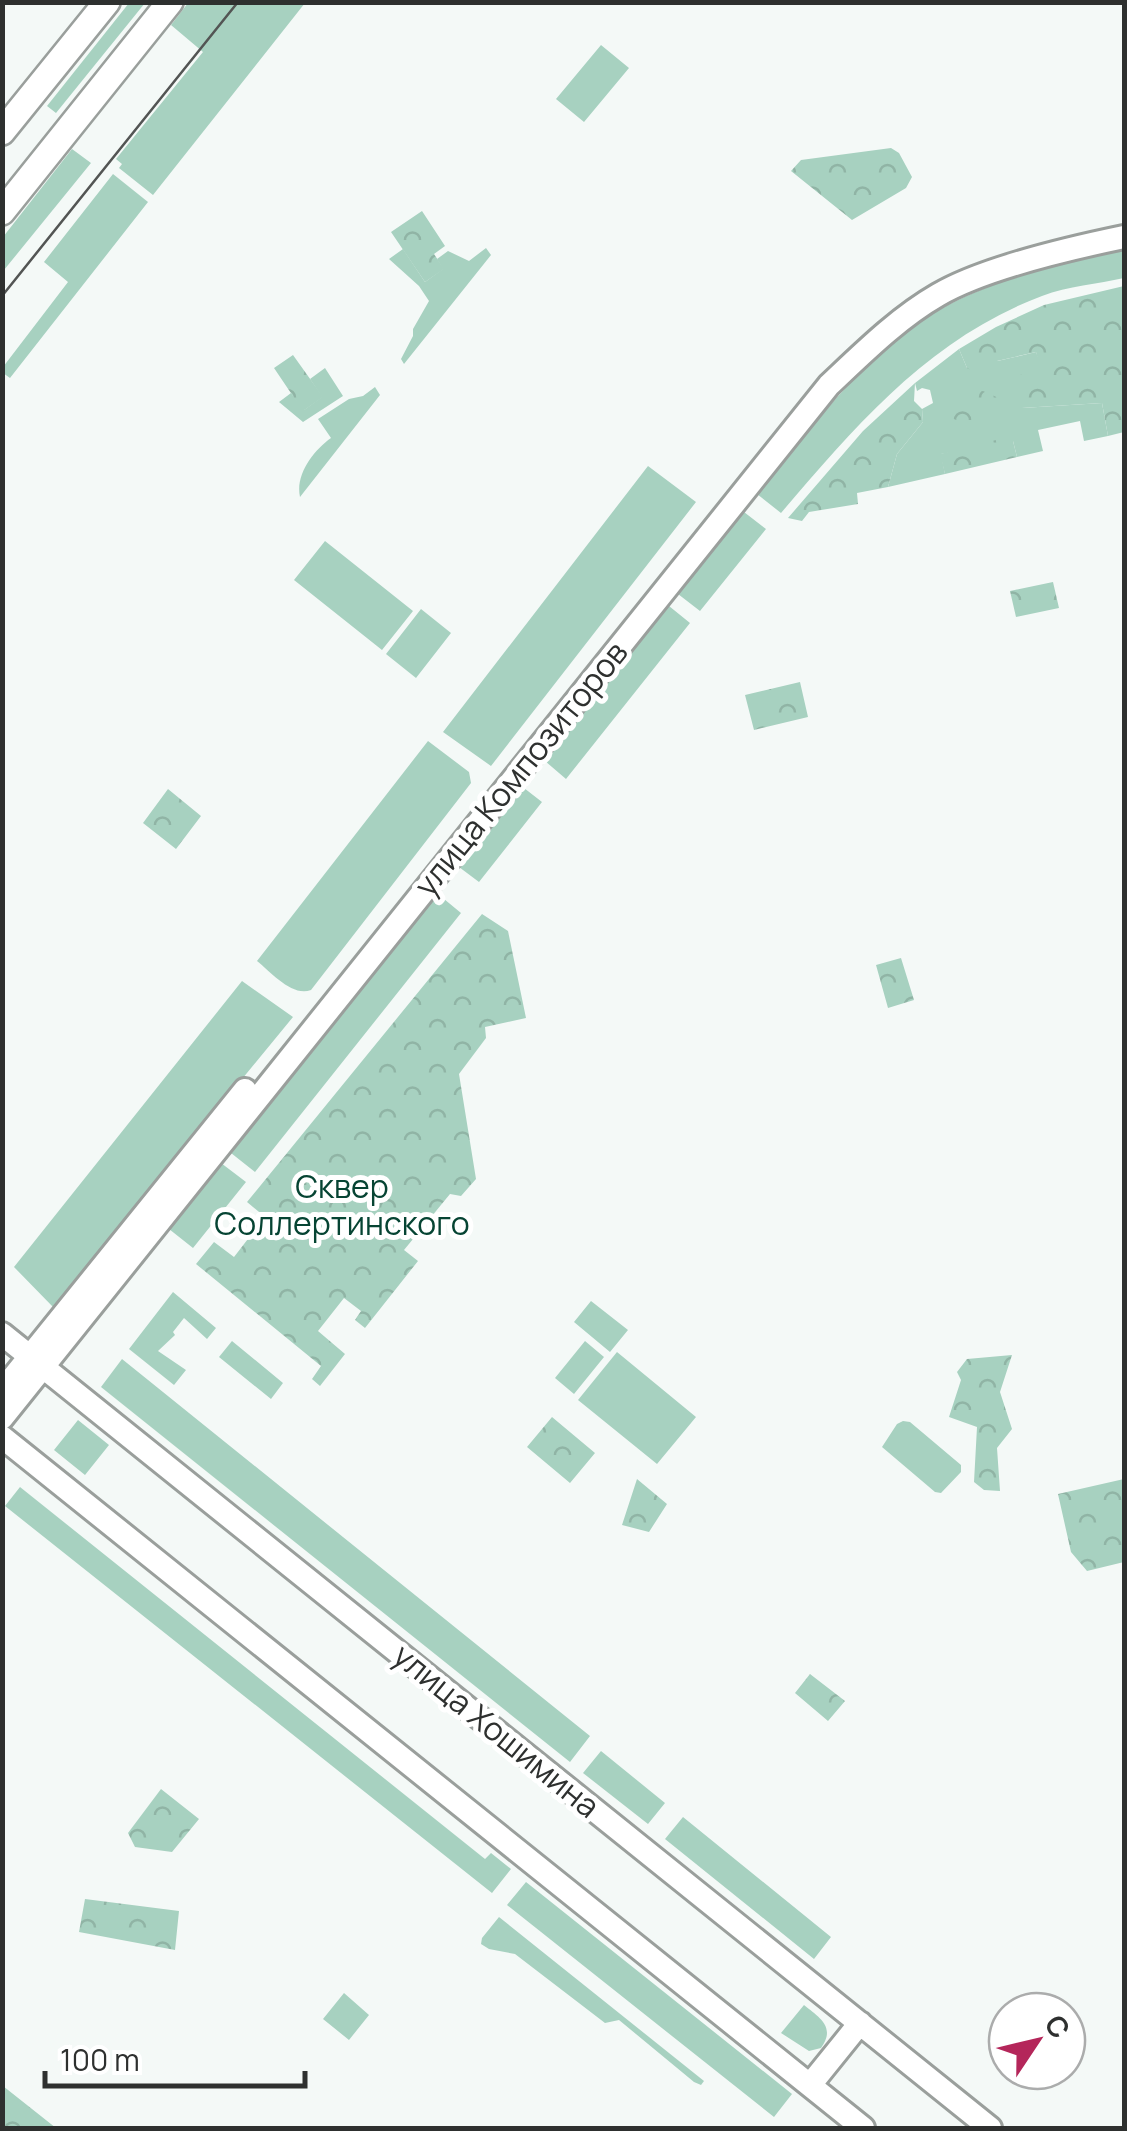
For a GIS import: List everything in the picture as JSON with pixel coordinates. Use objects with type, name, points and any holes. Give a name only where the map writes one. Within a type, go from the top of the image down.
[{"type":"main road","points":[[2,132],[107,2]]},
{"type":"main road","points":[[2,212],[170,2]]},
{"type":"street","name":"улица Композиторов","points":[[2,1418],[37,1362],[822,379],[884,321],[958,272],[1013,252],[1124,224]]},
{"type":"street","name":"улица Композиторов","points":[[2,1391],[37,1362],[830,384],[891,329],[938,295],[1018,266],[1124,237]]},
{"type":"street","name":"улица Хошимина","points":[[2,1334],[990,2128]]},
{"type":"street","points":[[2,1437],[864,2128]]},
{"type":"street","points":[[810,2085],[860,2023]]},
{"type":"green space","points":[[129,3],[145,3],[56,113],[47,106]]},
{"type":"green space","points":[[188,3],[305,3],[153,195],[119,168],[122,164],[116,159],[203,52],[171,25]]},
{"type":"green space","points":[[601,45],[629,68],[584,122],[556,99]]},
{"type":"green space","points":[[891,148],[899,153],[912,177],[906,188],[852,220],[791,171],[801,160]]},
{"type":"green space","points":[[72,149],[91,163],[4,270],[3,237]]},
{"type":"green space","points":[[113,174],[148,202],[10,378],[3,373],[3,367],[68,282],[44,262]]},
{"type":"green space","points":[[422,211],[445,246],[434,254],[444,269],[425,282],[391,232]]},
{"type":"green space","points":[[486,248],[491,255],[404,364],[401,359],[429,301],[419,286],[389,259],[403,249],[425,282],[443,269],[437,259],[448,251],[469,261]]},
{"type":"green space","points":[[1124,249],[1124,278],[1042,296],[965,335],[930,360],[867,417],[781,513],[757,494],[844,390],[919,322],[990,286]]},
{"type":"green space","points":[[1124,286],[1124,432],[1108,436],[1102,403],[1022,408],[1017,378],[1038,360],[1036,352],[997,361],[999,373],[982,376],[967,368],[959,349],[996,327],[1044,305]]},
{"type":"green space","points":[[959,349],[967,368],[1036,352],[1039,360],[1022,408],[1102,403],[1108,436],[1084,441],[1080,421],[1038,430],[1043,451],[1017,457],[1013,441],[941,454],[945,474],[888,487],[897,454],[923,422],[922,409],[933,403],[930,390],[917,391],[915,383]]},
{"type":"green space","points":[[293,355],[323,397],[303,411],[274,368]]},
{"type":"green space","points":[[325,368],[343,396],[303,422],[279,402],[291,393],[304,410],[322,397],[310,379]]},
{"type":"green space","points":[[915,383],[914,401],[922,409],[923,422],[897,454],[888,487],[857,493],[858,504],[809,512],[802,521],[788,518],[863,431]]},
{"type":"green space","points":[[375,387],[380,395],[300,497],[300,480],[307,463],[331,438],[318,419]]},
{"type":"green space","points":[[983,391],[1003,400],[1002,409],[987,419],[966,423],[942,413],[943,404],[952,396]]},
{"type":"green space","points":[[1008,437],[1017,457],[945,474],[940,454]]},
{"type":"green space","points":[[648,466],[696,502],[491,766],[443,732]]},
{"type":"green space","points":[[744,512],[766,529],[700,611],[678,594]]},
{"type":"green space","points":[[325,541],[413,611],[382,650],[294,580]]},
{"type":"green space","points":[[1053,582],[1059,608],[1016,617],[1010,591]]},
{"type":"green space","points":[[669,606],[690,623],[566,779],[545,761]]},
{"type":"green space","points":[[421,609],[451,633],[416,678],[386,654]]},
{"type":"green space","points":[[800,682],[808,717],[754,730],[745,695]]},
{"type":"green space","points":[[428,741],[469,772],[471,783],[311,990],[290,987],[257,961]]},
{"type":"green space","points":[[524,788],[542,802],[479,882],[459,867]]},
{"type":"green space","points":[[168,789],[201,816],[176,849],[143,823]]},
{"type":"green space","points":[[438,894],[461,913],[255,1172],[231,1153]]},
{"type":"green space","name":"Сквер Соллертинского","points":[[482,914],[508,931],[526,1018],[485,1027],[486,1038],[459,1074],[476,1179],[461,1196],[450,1194],[404,1250],[418,1261],[365,1328],[355,1320],[361,1311],[344,1298],[318,1331],[345,1354],[320,1386],[312,1379],[321,1366],[196,1264],[214,1242],[234,1257],[265,1217],[247,1202]]},
{"type":"green space","points":[[901,958],[914,1000],[888,1008],[876,965]]},
{"type":"green space","points":[[242,981],[293,1017],[54,1308],[14,1267]]},
{"type":"green space","points":[[221,1163],[246,1182],[193,1248],[169,1229]]},
{"type":"green space","points":[[173,1292],[216,1328],[207,1339],[184,1318],[173,1332],[175,1335],[158,1351],[186,1370],[174,1385],[129,1349]]},
{"type":"green space","points":[[591,1301],[628,1330],[610,1352],[574,1322]]},
{"type":"green space","points":[[232,1341],[283,1383],[271,1399],[219,1357]]},
{"type":"green space","points":[[585,1341],[604,1357],[574,1394],[555,1378]]},
{"type":"green space","points":[[617,1352],[696,1417],[657,1464],[578,1400]]},
{"type":"green space","points":[[1012,1355],[1000,1392],[1012,1429],[997,1448],[1000,1491],[984,1490],[974,1482],[977,1427],[949,1417],[961,1380],[957,1372],[967,1359]]},
{"type":"green space","points":[[122,1359],[590,1736],[570,1762],[101,1387]]},
{"type":"green space","points":[[552,1417],[595,1453],[570,1483],[527,1447]]},
{"type":"green space","points":[[78,1420],[109,1445],[85,1475],[54,1450]]},
{"type":"green space","points":[[903,1421],[910,1422],[961,1465],[961,1472],[941,1493],[882,1447]]},
{"type":"green space","points":[[637,1479],[667,1504],[649,1532],[622,1525]]},
{"type":"green space","points":[[1124,1479],[1124,1562],[1087,1571],[1071,1552],[1058,1494]]},
{"type":"green space","points":[[20,1487],[485,1859],[491,1853],[511,1869],[492,1893],[5,1506]]},
{"type":"green space","points":[[810,1674],[845,1701],[828,1721],[795,1693]]},
{"type":"green space","points":[[601,1751],[665,1803],[648,1824],[583,1773]]},
{"type":"green space","points":[[161,1789],[199,1819],[172,1852],[135,1847],[128,1833]]},
{"type":"green space","points":[[683,1817],[831,1937],[814,1959],[665,1839]]},
{"type":"green space","points":[[526,1882],[792,2094],[774,2117],[507,1905]]},
{"type":"green space","points":[[85,1899],[179,1911],[175,1950],[79,1932]]},
{"type":"green space","points":[[499,1917],[704,2081],[701,2085],[619,2020],[605,2023],[515,1954],[481,1944]]},
{"type":"green space","points":[[344,1993],[369,2015],[349,2040],[323,2019]]},
{"type":"green space","points":[[804,2005],[820,2019],[827,2034],[821,2048],[809,2051],[781,2033]]},
{"type":"green space","points":[[3,2086],[56,2128],[3,2128]]},
{"type":"tram line","points":[[2,296],[238,2]]}]
